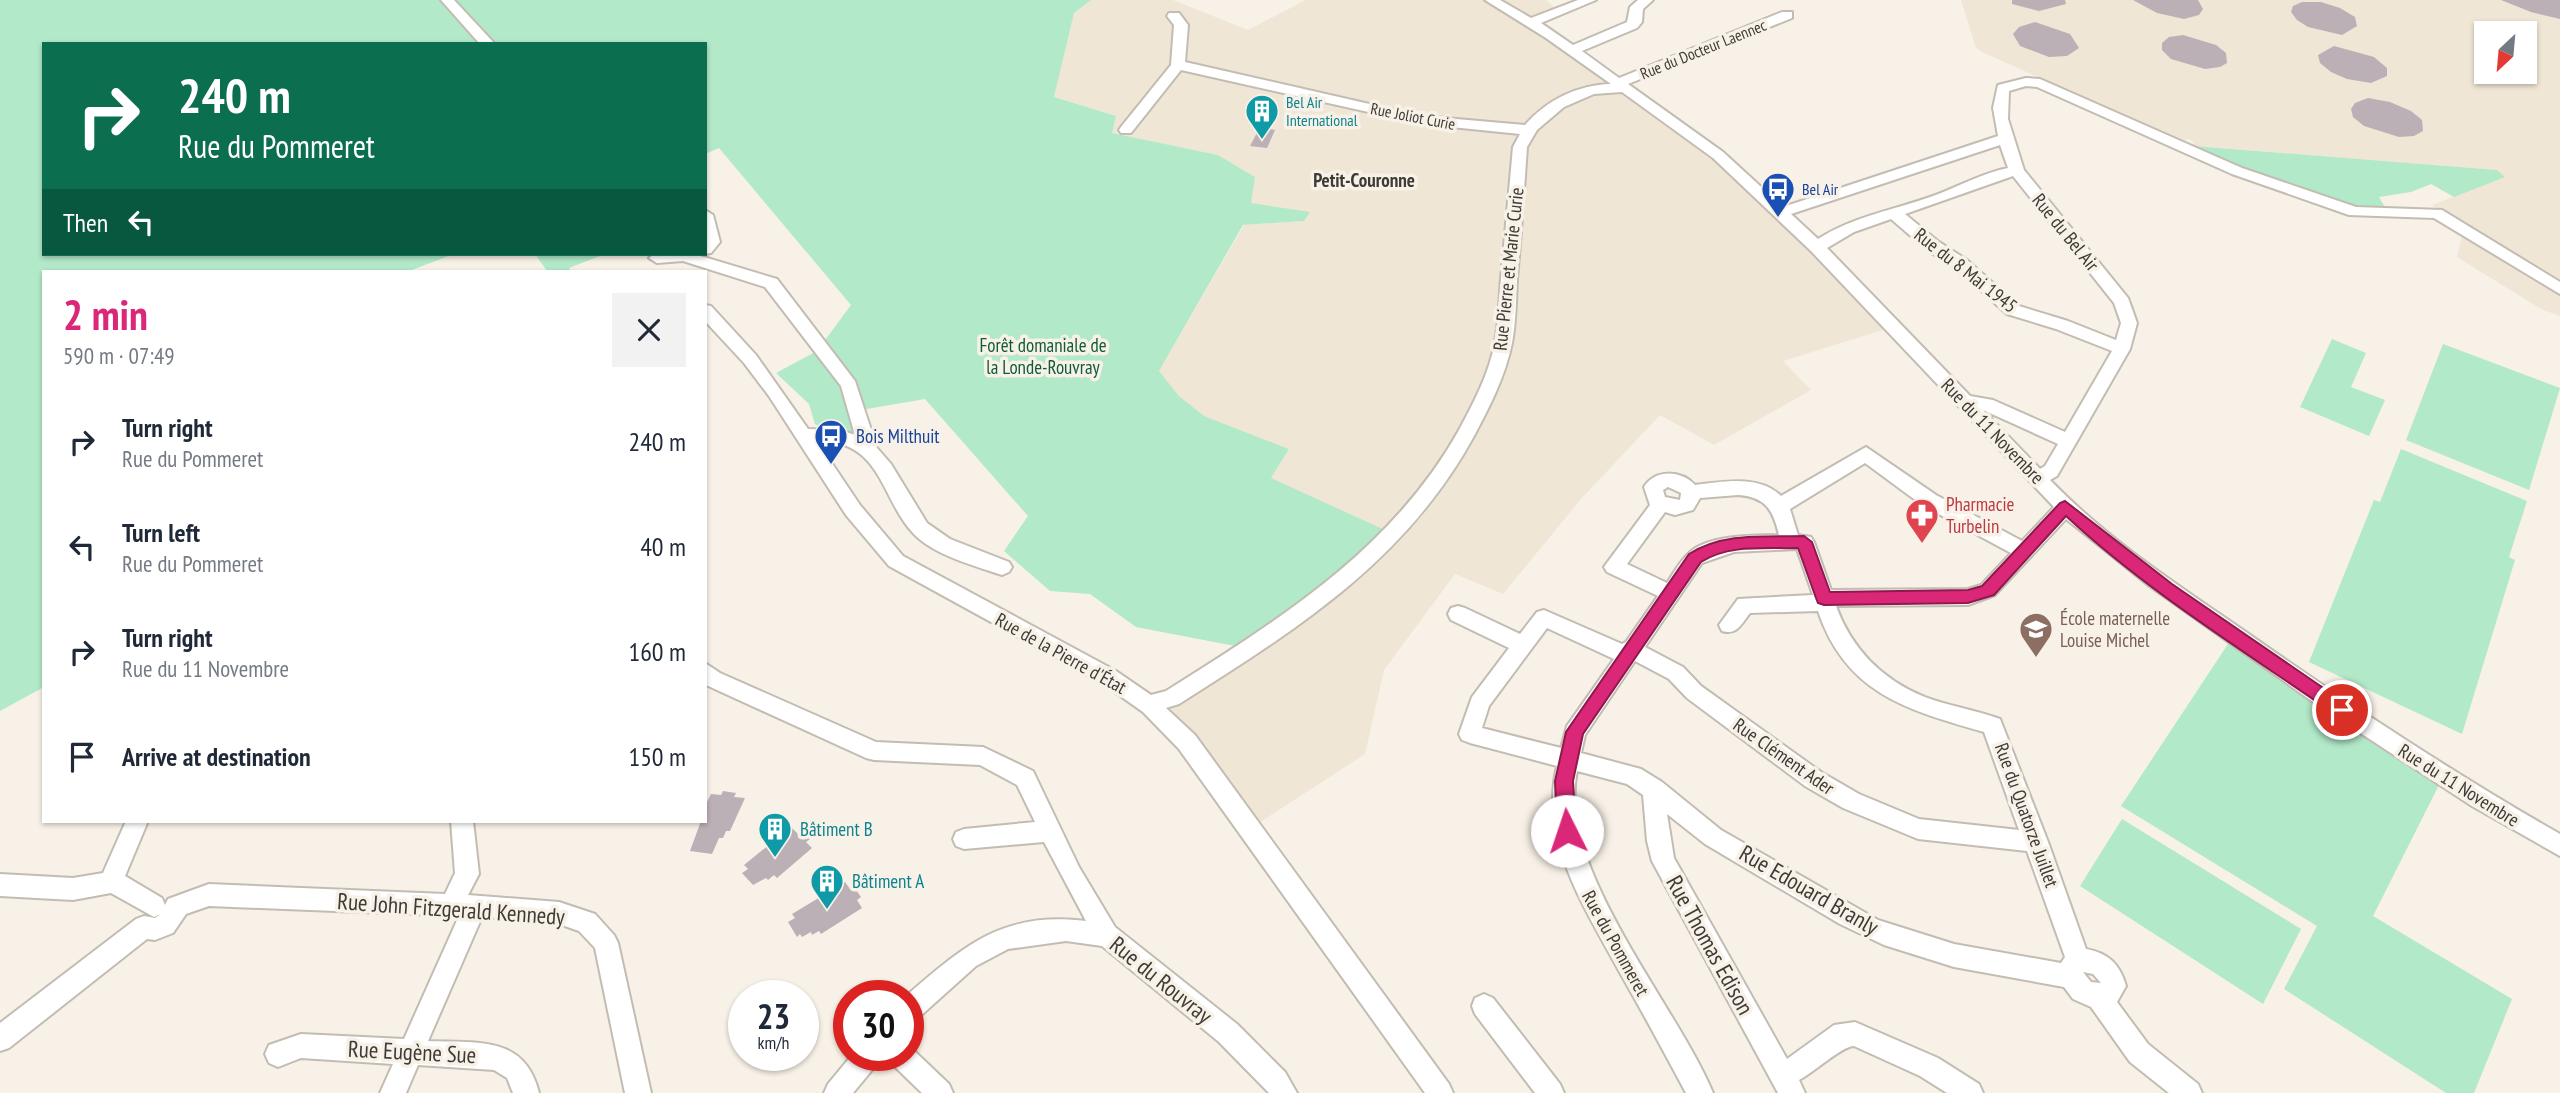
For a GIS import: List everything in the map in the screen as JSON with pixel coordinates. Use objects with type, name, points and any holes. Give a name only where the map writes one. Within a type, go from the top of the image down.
[{"type":"street","points":[[447,0],[486,42]]},
{"type":"street","name":"Rue du 11 Novembre","points":[[1491,0],[1572,50],[1717,155],[1816,247],[2065,507],[2099,537],[2166,588],[2363,724],[2452,783],[2560,846]]},
{"type":"street","points":[[1530,23],[1590,0]]},
{"type":"street","points":[[1572,50],[1632,25],[1637,7],[1647,0]]},
{"type":"street","name":"Rue du Docteur Laennec","points":[[1622,86],[1787,15]]},
{"type":"street","points":[[1126,130],[1178,65],[1181,25],[1174,16]]},
{"type":"street","name":"Rue Joliot Curie","points":[[1178,65],[1422,120],[1527,130]]},
{"type":"street","points":[[1591,90],[1604,73]]},
{"type":"street","points":[[1816,247],[1855,223],[1947,196],[1995,173],[2017,171],[2006,138],[1999,99],[2003,88],[2026,82],[2039,83],[2237,171],[2354,212],[2437,213],[2560,289]]},
{"type":"street","points":[[1527,130],[1544,114],[1570,99],[1591,90],[1622,86]]},
{"type":"street","name":"Rue Pierre et Marie Curie","points":[[1150,706],[1171,698],[1252,648],[1323,597],[1394,534],[1441,474],[1482,404],[1504,341],[1520,147],[1527,130]]},
{"type":"street","points":[[1780,213],[2006,138]]},
{"type":"street","name":"Rue du Bel Air","points":[[2017,171],[2122,302],[2129,323],[2122,349],[2051,471],[2039,478]]},
{"type":"street","name":"Rue du 8 Mai 1945","points":[[1893,212],[1933,246],[1961,264],[2013,310],[2062,325],[2122,349]]},
{"type":"street","points":[[707,223],[712,242],[707,247]]},
{"type":"street","points":[[705,256],[771,283],[849,385],[868,448],[888,473],[909,513],[927,535],[1002,567]]},
{"type":"street","name":"Rue de la Pierre d'État","points":[[707,312],[750,359],[853,510],[896,561],[1098,670],[1150,706],[1195,752],[1440,1093]]},
{"type":"street","points":[[1964,402],[1987,404],[2068,441]]},
{"type":"street","points":[[804,435],[833,433],[868,448]]},
{"type":"street","points":[[1779,506],[1866,454],[1930,500],[2024,551]]},
{"type":"street","points":[[1670,593],[1615,567],[1661,504],[1652,492],[1660,481],[1678,481],[1690,492],[1756,488],[1770,496],[1779,506],[1791,542],[1804,542],[1825,600]]},
{"type":"street","points":[[1729,625],[1745,605],[1825,600],[1968,597],[1988,590],[2065,507]]},
{"type":"street","name":"Rue du Pommeret","points":[[1700,1093],[1581,878],[1567,831],[1564,781],[1567,760],[1575,732],[1695,558],[1712,548],[1740,543],[1791,542]]},
{"type":"street","name":"Rue du Quatorze Juillet","points":[[1825,600],[1841,642],[1856,663],[1895,691],[1919,704],[1992,725],[2037,842],[2075,968]]},
{"type":"street","points":[[1458,614],[1525,646]]},
{"type":"street","name":"Rue Clément Ader","points":[[1525,646],[1544,618],[1676,673],[1694,692],[1813,779],[1851,801],[1919,829],[2037,842]]},
{"type":"street","name":"Rue Edouard Branly","points":[[1525,646],[1479,703],[1470,734],[1633,776],[1654,789],[1713,836],[1831,908],[1912,944],[1955,957],[2075,968]]},
{"type":"street","points":[[707,673],[713,679],[874,751],[983,756],[1025,778],[1071,874],[1107,935]]},
{"type":"street","name":"Rue Thomas Edison","points":[[1654,789],[1658,841],[1663,860],[1786,1083]]},
{"type":"street","points":[[111,882],[136,823]]},
{"type":"street","points":[[393,1093],[411,1053],[463,906],[467,874],[462,823]]},
{"type":"street","points":[[964,839],[1051,831]]},
{"type":"street","points":[[0,885],[73,889],[111,882],[119,884],[158,913]]},
{"type":"street","name":"Rue John Fitzgerald Kennedy","points":[[0,1039],[158,913],[209,895],[559,913],[587,922],[606,943],[638,1093]]},
{"type":"street","name":"Rue du Rouvray","points":[[924,996],[968,958],[1004,938],[1066,930],[1107,935],[1228,1034],[1276,1081],[1284,1093]]},
{"type":"street","points":[[2075,968],[2080,990],[2099,997],[2138,1053],[2189,1093]]},
{"type":"street","points":[[1484,1006],[1551,1093]]},
{"type":"street","points":[[1786,1083],[1797,1068],[1818,1056],[1843,1034],[1854,1034],[1929,1067],[1970,1093]]},
{"type":"street","name":"Rue Eugène Sue","points":[[278,1054],[301,1046],[494,1057],[505,1060],[518,1069],[526,1093]]},
{"type":"street","points":[[838,1093],[855,1071]]},
{"type":"street","points":[[917,1071],[940,1093]]},
{"type":"shaded area","points":[[1091,0],[1173,0],[1248,30],[1306,0],[1546,0],[1558,11],[1524,22],[1716,157],[1812,246],[1886,329],[1783,361],[1811,390],[1714,445],[1660,415],[1581,499],[1503,594],[1455,574],[1384,670],[1365,754],[1259,823],[1162,701],[1235,646],[1293,609],[1271,478],[1289,449],[1204,416],[1179,396],[1159,371],[1244,225],[1303,221],[1250,203],[1255,177],[1218,155],[1111,133],[1116,116],[1054,97],[1074,13]]},
{"type":"shaded area","points":[[1961,0],[2560,0],[2560,316],[2541,309],[2457,257],[2462,236],[2442,223],[2451,218],[2432,205],[2504,177],[2497,170],[2192,146],[2194,142],[2188,139],[2183,142],[1976,48]]},
{"type":"green space","name":"Forêt domaniale de la Londe-Rouvray","points":[[0,0],[1091,0],[1074,13],[1054,97],[1116,116],[1112,133],[1218,155],[1255,177],[1251,203],[1310,212],[1304,221],[1243,225],[1159,371],[1179,396],[1204,416],[1289,449],[1271,478],[1387,531],[1293,609],[1235,646],[1136,627],[1090,594],[1050,591],[1004,551],[1028,516],[925,399],[855,411],[858,436],[843,440],[815,424],[809,404],[776,373],[817,351],[851,305],[719,148],[707,153],[707,42],[42,42],[42,256],[449,256],[412,270],[42,270],[42,688],[0,711]]},
{"type":"green space","points":[[2193,146],[2497,170],[2505,177],[2454,197],[2431,184],[2411,192],[2379,197],[2386,209],[2361,210],[2231,166]]},
{"type":"green space","points":[[536,256],[600,256],[569,268],[570,270],[546,270]]},
{"type":"green space","points":[[2332,339],[2366,353],[2351,387],[2385,400],[2369,436],[2300,407]]},
{"type":"green space","points":[[2443,344],[2560,388],[2529,490],[2406,440]]},
{"type":"green space","points":[[2401,449],[2527,501],[2509,557],[2515,560],[2462,734],[2309,662],[2374,500],[2380,502]]},
{"type":"green space","points":[[2230,641],[2439,785],[2373,916],[2512,999],[2474,1093],[2446,1093],[2284,989],[2317,926],[2121,806]]},
{"type":"green space","points":[[2122,819],[2301,929],[2263,1004],[2080,886]]},
{"type":"building","points":[[2012,0],[2065,0],[2066,4],[2039,11],[2012,4]]},
{"type":"building","points":[[2133,0],[2198,0],[2203,9],[2199,15],[2184,19],[2157,13]]},
{"type":"building","points":[[2501,0],[2560,0],[2560,19],[2531,12]]},
{"type":"building","points":[[2302,2],[2321,2],[2340,8],[2355,17],[2357,26],[2342,35],[2308,27],[2291,12],[2293,6]]},
{"type":"building","points":[[2035,22],[2070,34],[2079,48],[2067,56],[2049,57],[2020,46],[2013,34],[2019,27]]},
{"type":"building","points":[[2183,35],[2216,45],[2226,53],[2227,63],[2205,69],[2171,59],[2162,50],[2162,43],[2169,37]]},
{"type":"building","points":[[2334,46],[2374,57],[2387,68],[2387,76],[2371,83],[2347,79],[2331,72],[2320,63],[2318,55]]},
{"type":"building","points":[[2368,98],[2390,102],[2411,111],[2422,120],[2423,131],[2414,136],[2399,137],[2364,126],[2353,117],[2351,109],[2355,103]]},
{"type":"building","name":"Bel Air International","points":[[1260,127],[1275,130],[1267,148],[1250,146]]},
{"type":"building","points":[[723,791],[736,793],[734,797],[745,798],[730,831],[726,831],[723,838],[719,838],[712,854],[690,851],[700,823],[707,823],[707,802],[711,794],[721,795]]},
{"type":"building","name":"Bâtiment B","points":[[791,827],[798,834],[801,831],[810,839],[806,842],[812,848],[777,878],[774,875],[753,885],[742,873],[748,869],[744,865]]},
{"type":"building","name":"Bâtiment A","points":[[845,882],[850,889],[854,887],[861,897],[857,900],[862,908],[821,934],[819,931],[812,935],[811,932],[797,937],[788,922],[795,918],[792,914]]},
{"type":"place","name":"Bel Air International","points":[[1262,141]]},
{"type":"place","name":"Bel Air","points":[[1778,219]]},
{"type":"place","name":"Bois Milthuit","points":[[831,466]]},
{"type":"place","name":"Pharmacie Turbelin","points":[[1922,545]]},
{"type":"place","name":"École maternelle Louise Michel","points":[[2036,659]]},
{"type":"place","name":"Bâtiment B","points":[[775,859]]},
{"type":"place","name":"Bâtiment A","points":[[827,911]]},
{"type":"district","name":"Petit-Couronne","points":[[1364,180]]},
{"type":"route","points":[[1567,831],[1564,781],[1575,732],[1695,558],[1712,548],[1740,543],[1804,542],[1824,598],[1968,597],[1988,590],[2065,507],[2099,537],[2166,588],[2342,710]]}]
